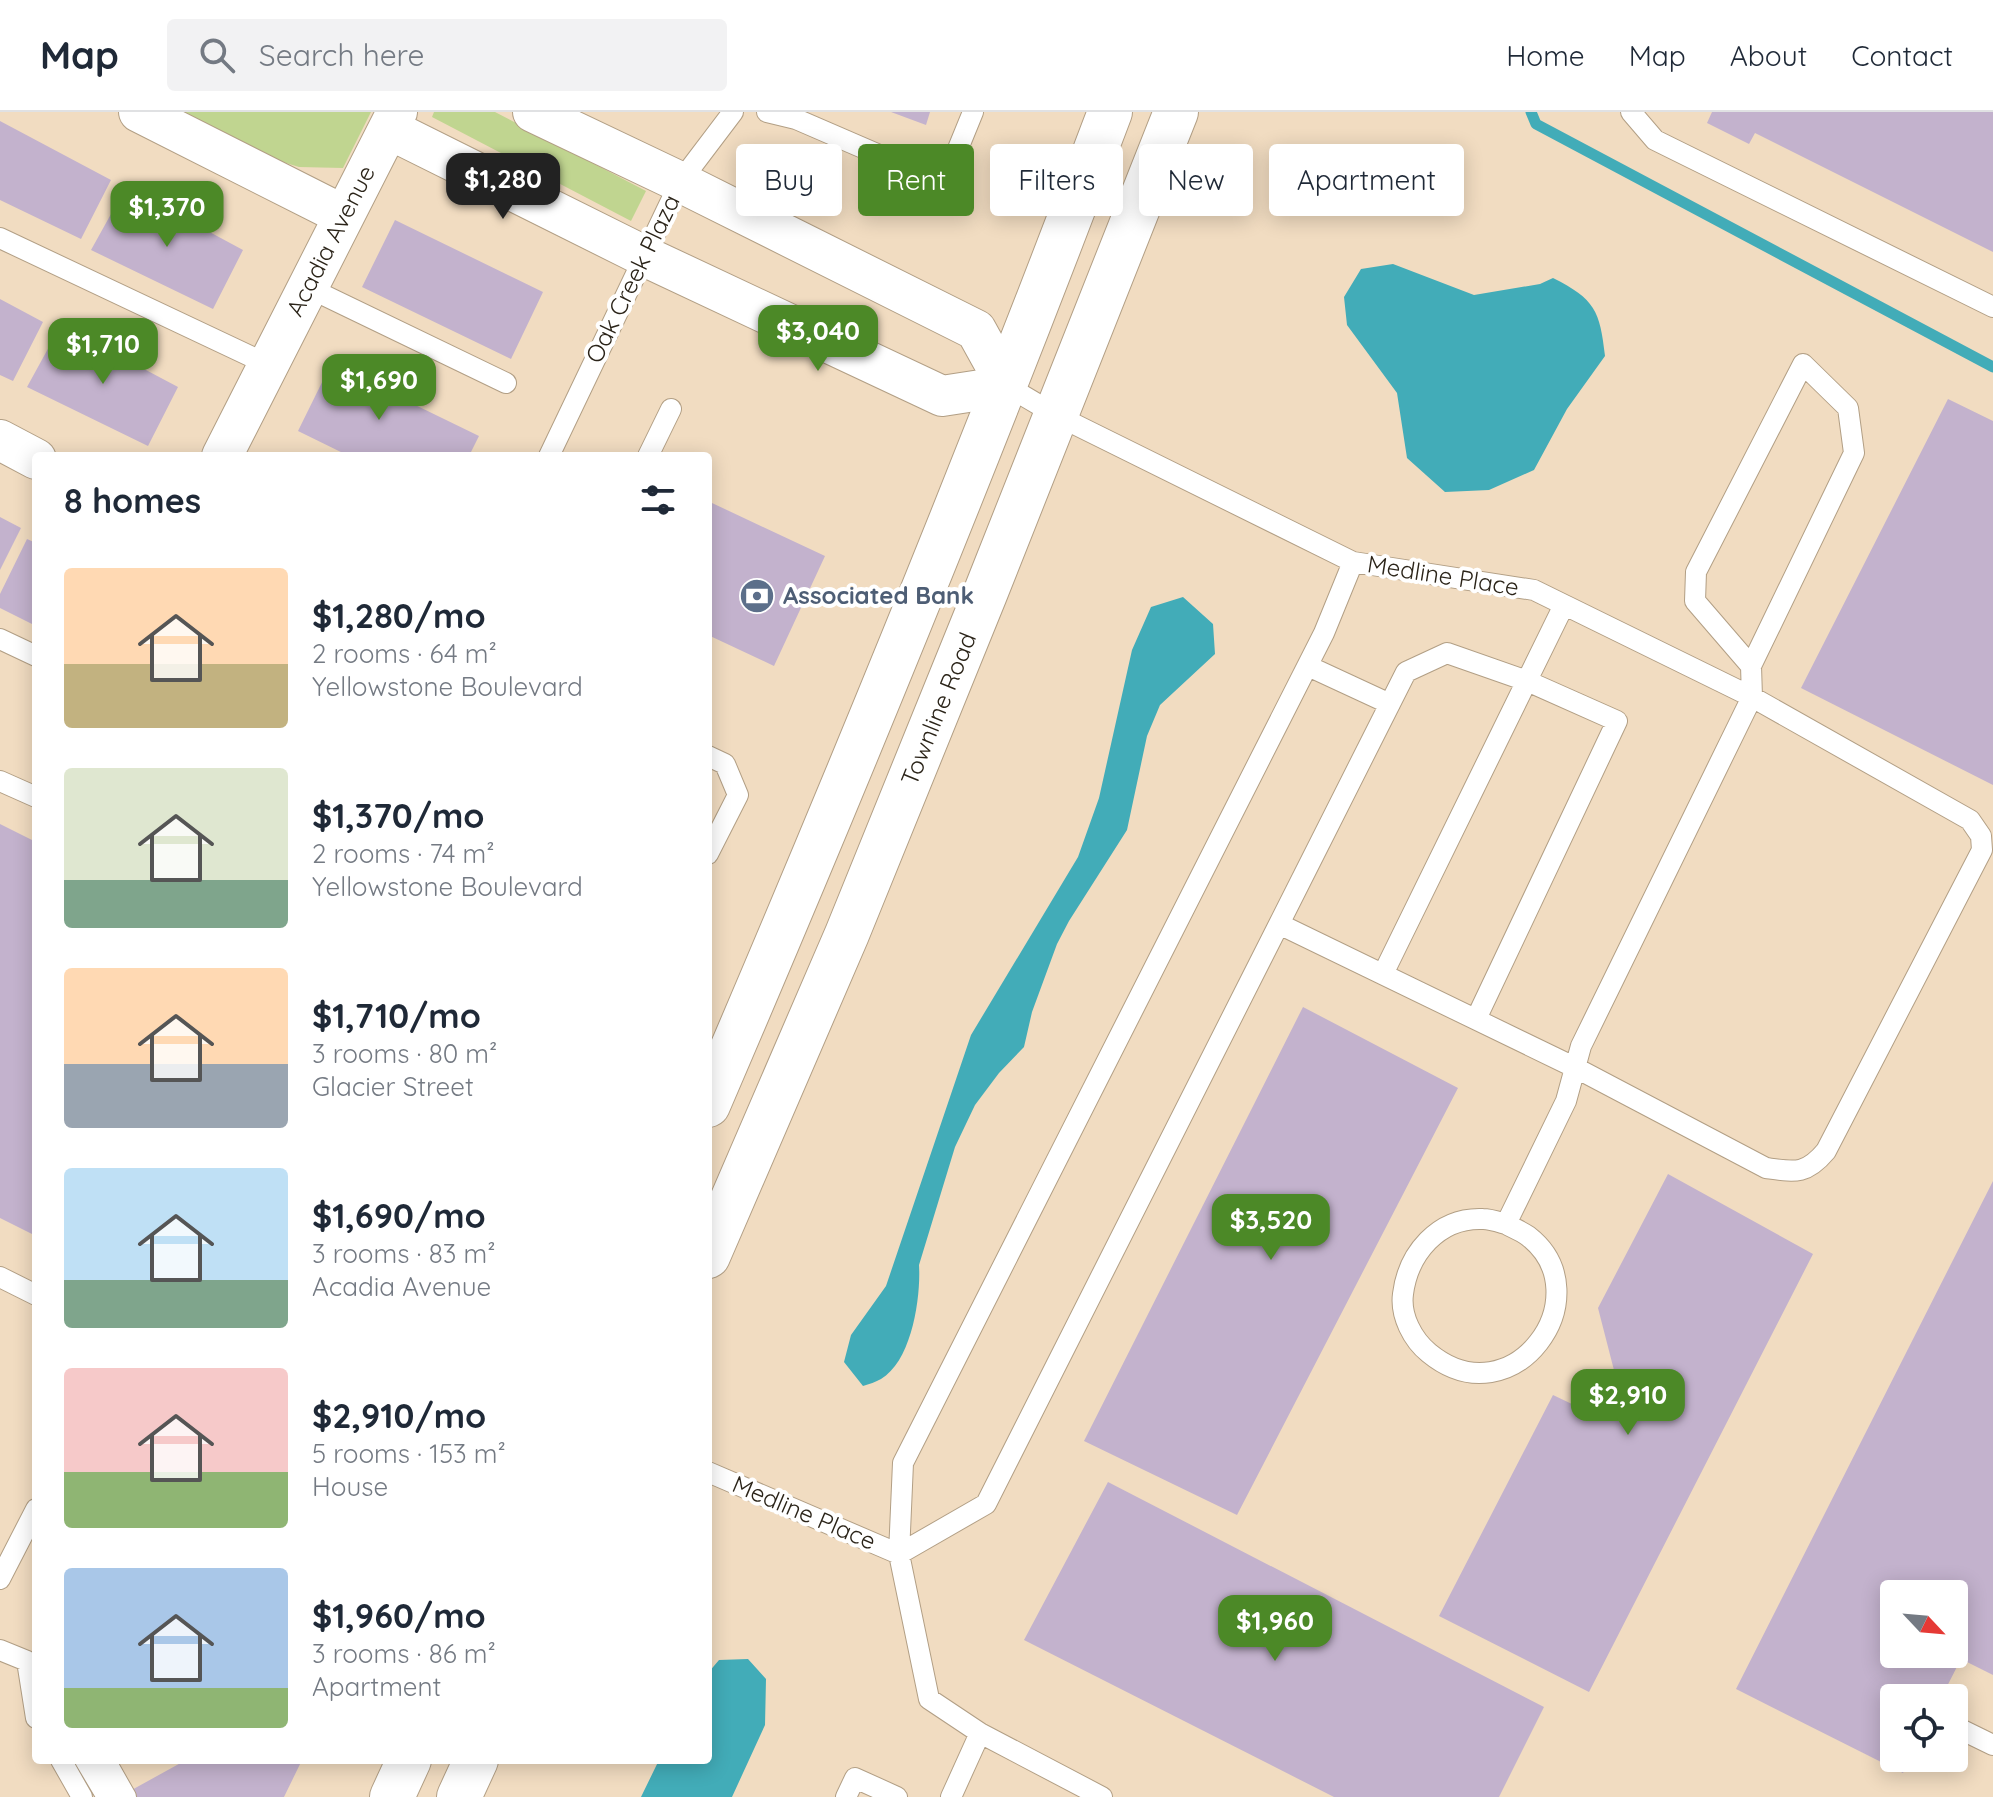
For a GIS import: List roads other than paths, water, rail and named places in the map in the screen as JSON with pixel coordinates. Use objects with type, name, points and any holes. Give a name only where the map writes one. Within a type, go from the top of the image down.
[{"type":"main road","points":[[712,1096],[826,830],[1007,386],[1110,112]]},
{"type":"main road","name":"Townline Road","points":[[712,1247],[853,919],[1176,112]]},
{"type":"main road","points":[[392,1797],[407,1764]]},
{"type":"main road","points":[[459,1797],[474,1764]]},
{"type":"street","points":[[139,112],[343,215]]},
{"type":"street","points":[[393,120],[644,256],[942,396],[1007,386],[976,330],[533,112]]},
{"type":"street","name":"Acadia Avenue","points":[[224,452],[393,120]]},
{"type":"street","points":[[0,440],[32,457]]},
{"type":"lane","name":"Oak Creek Plaza","points":[[551,452],[680,182],[733,112]]},
{"type":"lane","points":[[767,112],[797,116],[944,183],[973,112]]},
{"type":"lane","points":[[1631,112],[1655,140],[1993,307]]},
{"type":"lane","points":[[0,238],[269,365]]},
{"type":"lane","points":[[307,287],[506,383]]},
{"type":"lane","points":[[1506,1224],[1566,1101],[1581,1046],[1752,697],[1751,666],[1854,453],[1848,408],[1803,364],[1696,572],[1695,601],[1751,666]]},
{"type":"lane","name":"Medline Place","points":[[1007,386],[1056,415],[1353,562],[1534,590],[1752,697],[1970,820],[1981,836],[1982,850],[1826,1151],[1813,1166],[1796,1172],[1766,1168],[1576,1068]]},
{"type":"lane","points":[[650,452],[671,409]]},
{"type":"lane","points":[[1102,1797],[980,1733],[929,1699],[899,1554],[903,1463],[1308,666],[1353,562]]},
{"type":"lane","points":[[1383,974],[1564,605]]},
{"type":"lane","points":[[0,639],[32,654]]},
{"type":"lane","points":[[899,1554],[986,1504],[1406,672],[1447,653],[1527,681],[1617,721],[1476,1019]]},
{"type":"lane","points":[[1308,666],[1390,704]]},
{"type":"lane","points":[[712,758],[725,764],[738,795],[712,846]]},
{"type":"lane","points":[[0,781],[32,795]]},
{"type":"lane","points":[[1279,924],[1576,1068]]},
{"type":"lane","points":[[1482,1219],[1506,1224],[1529,1237],[1546,1256],[1554,1280],[1556,1306],[1548,1330],[1533,1351],[1513,1365],[1489,1373],[1464,1371],[1440,1362],[1421,1347],[1408,1325],[1402,1301],[1405,1276],[1416,1252],[1433,1234],[1456,1222],[1482,1219]]},
{"type":"lane","points":[[0,1277],[32,1293]]},
{"type":"lane","name":"Medline Place","points":[[712,1474],[899,1554]]},
{"type":"lane","points":[[0,1579],[29,1540]]},
{"type":"lane","points":[[0,1650],[32,1667]]},
{"type":"lane","points":[[951,1797],[980,1733]]},
{"type":"lane","points":[[1968,1733],[1993,1745]]},
{"type":"lane","points":[[63,1764],[82,1797]]},
{"type":"lane","points":[[87,1764],[107,1797]]},
{"type":"lane","points":[[107,1764],[126,1797]]},
{"type":"lane","points":[[846,1797],[855,1778],[897,1797]]},
{"type":"water","points":[[1393,264],[1474,295],[1540,284],[1553,278],[1578,293],[1593,308],[1601,328],[1605,356],[1567,409],[1534,470],[1489,490],[1445,492],[1407,458],[1397,393],[1347,325],[1344,297],[1361,269]]},
{"type":"water","points":[[1183,597],[1213,624],[1215,654],[1160,705],[1147,736],[1127,830],[1057,944],[1032,1012],[1024,1047],[975,1105],[955,1147],[919,1265],[916,1310],[907,1343],[892,1370],[881,1379],[863,1386],[844,1362],[851,1335],[886,1286],[971,1035],[1078,857],[1099,798],[1132,650],[1151,607]]},
{"type":"water","points":[[748,1659],[766,1679],[765,1725],[732,1797],[641,1797],[657,1764],[712,1764],[712,1668],[719,1660]]},
{"type":"waterway","points":[[1531,112],[1536,124],[1993,367]]},
{"type":"place","name":"Associated Bank","points":[[757,596]]}]
